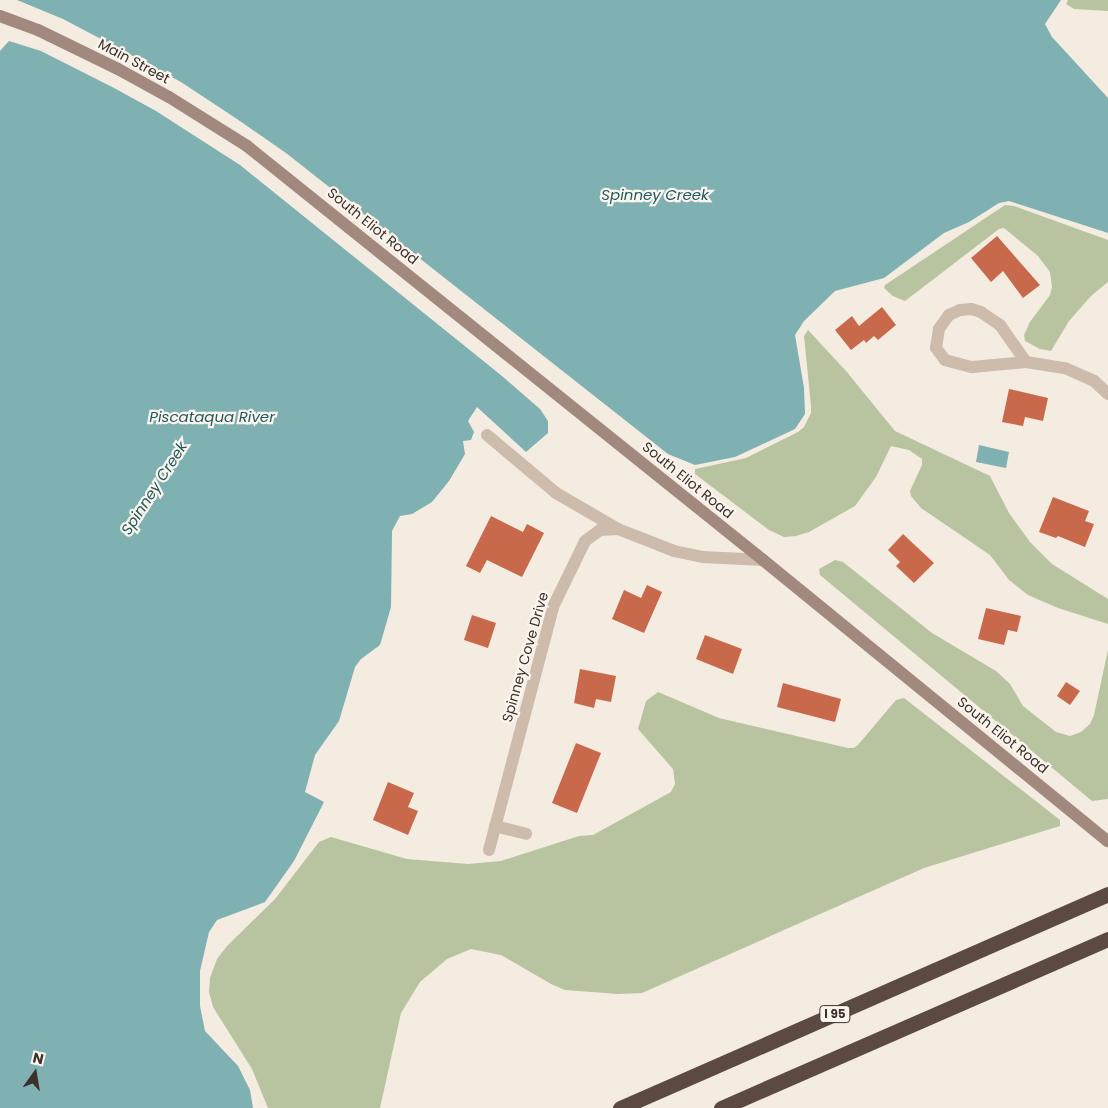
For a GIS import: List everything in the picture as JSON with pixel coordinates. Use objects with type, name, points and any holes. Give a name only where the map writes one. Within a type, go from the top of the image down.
[{"type":"highway","name":"I 95","points":[[620,1108],[1108,894]]},
{"type":"highway","points":[[721,1108],[1108,939]]},
{"type":"main road","name":"Main Street","points":[[0,16],[38,30],[118,69],[169,97],[247,146]]},
{"type":"main road","name":"South Eliot Road","points":[[247,146],[1107,839]]},
{"type":"street","points":[[1026,362],[1000,325],[981,312],[971,309],[960,310],[949,315],[939,329],[936,348],[945,360],[980,367],[1026,362],[1065,368],[1094,382],[1108,394]]},
{"type":"street","points":[[487,435],[556,493],[618,530],[674,551],[703,557],[763,560]]},
{"type":"street","name":"Spinney Cove Drive","points":[[489,850],[553,607],[585,541],[600,530],[618,530]]},
{"type":"street","points":[[495,826],[526,834]]},
{"type":"green space","points":[[1068,0],[1108,0],[1108,11],[1074,9],[1066,4]]},
{"type":"green space","points":[[1005,205],[1014,206],[1108,240],[1108,282],[1092,295],[1069,321],[1051,351],[1040,349],[1025,341],[1024,335],[1030,322],[1050,295],[1052,287],[1050,272],[1038,256],[1004,228],[999,229],[905,301],[893,296],[884,288],[885,285]]},
{"type":"green space","points":[[808,330],[846,371],[895,431],[990,476],[1009,513],[1030,542],[1052,564],[1108,599],[1108,624],[1058,608],[1028,595],[1009,580],[990,555],[921,508],[911,496],[910,491],[922,465],[922,459],[909,450],[891,446],[876,477],[855,506],[809,532],[796,536],[784,537],[769,530],[695,474],[695,469],[746,458],[798,432],[804,427],[811,413],[804,336]]},
{"type":"green space","points":[[835,560],[843,562],[932,633],[996,671],[1010,684],[1023,706],[1056,732],[1070,736],[1081,732],[1090,724],[1094,715],[1108,650],[1108,799],[1092,801],[820,575],[819,569]]},
{"type":"green space","points":[[658,692],[719,718],[848,748],[854,748],[858,745],[896,700],[904,698],[1060,820],[1060,826],[924,868],[642,993],[618,994],[565,990],[501,955],[471,949],[447,959],[420,982],[401,1013],[380,1108],[268,1108],[252,1069],[213,1007],[209,992],[210,978],[217,959],[227,946],[275,899],[319,842],[331,837],[407,859],[468,864],[501,861],[579,836],[593,835],[671,792],[675,784],[673,769],[638,729],[646,701]]},
{"type":"water","name":"Spinney Creek","points":[[17,0],[1061,0],[1045,24],[1052,37],[1108,98],[1108,233],[1009,201],[999,203],[969,222],[944,233],[884,278],[835,291],[804,321],[795,335],[804,388],[805,414],[795,429],[735,457],[695,465],[668,454],[286,153],[237,119],[181,82],[120,49],[63,19]]},
{"type":"water","name":"Piscataqua River","points":[[9,41],[41,51],[114,88],[156,111],[240,165],[502,376],[540,409],[548,421],[548,433],[526,452],[477,407],[468,421],[474,432],[471,440],[463,441],[465,454],[449,481],[432,502],[412,514],[400,516],[392,531],[391,607],[380,645],[361,659],[355,667],[339,721],[315,755],[305,792],[324,802],[294,861],[265,902],[217,920],[209,932],[200,971],[200,1006],[205,1031],[238,1066],[250,1090],[253,1108],[0,1108],[0,51]]},
{"type":"water","points":[[979,445],[1009,452],[1006,468],[976,462]]},
{"type":"building","points":[[997,236],[1040,285],[1023,298],[1003,271],[991,282],[971,258]]},
{"type":"building","points":[[882,307],[896,325],[878,340],[874,336],[866,343],[864,340],[851,350],[835,330],[852,316],[859,326]]},
{"type":"building","points":[[1009,389],[1048,398],[1043,421],[1025,417],[1023,426],[1002,422]]},
{"type":"building","points":[[1053,497],[1089,511],[1085,521],[1094,524],[1085,547],[1058,536],[1056,538],[1039,532]]},
{"type":"building","points":[[491,516],[523,532],[527,524],[544,533],[522,577],[487,560],[480,573],[466,566]]},
{"type":"building","points":[[903,534],[934,563],[914,583],[896,566],[900,562],[888,550]]},
{"type":"building","points":[[647,585],[662,592],[644,633],[612,619],[624,590],[641,598]]},
{"type":"building","points":[[986,608],[1021,616],[1017,632],[1008,630],[1004,645],[978,639]]},
{"type":"building","points":[[472,615],[496,623],[488,648],[464,640]]},
{"type":"building","points":[[705,635],[742,649],[733,674],[696,659]]},
{"type":"building","points":[[580,669],[616,676],[611,702],[596,699],[594,708],[574,703]]},
{"type":"building","points":[[1066,682],[1080,691],[1070,705],[1057,696]]},
{"type":"building","points":[[783,683],[841,699],[835,722],[777,707]]},
{"type":"building","points":[[576,743],[601,753],[577,813],[552,803]]},
{"type":"building","points":[[388,782],[414,793],[408,807],[418,811],[408,835],[373,820]]}]
